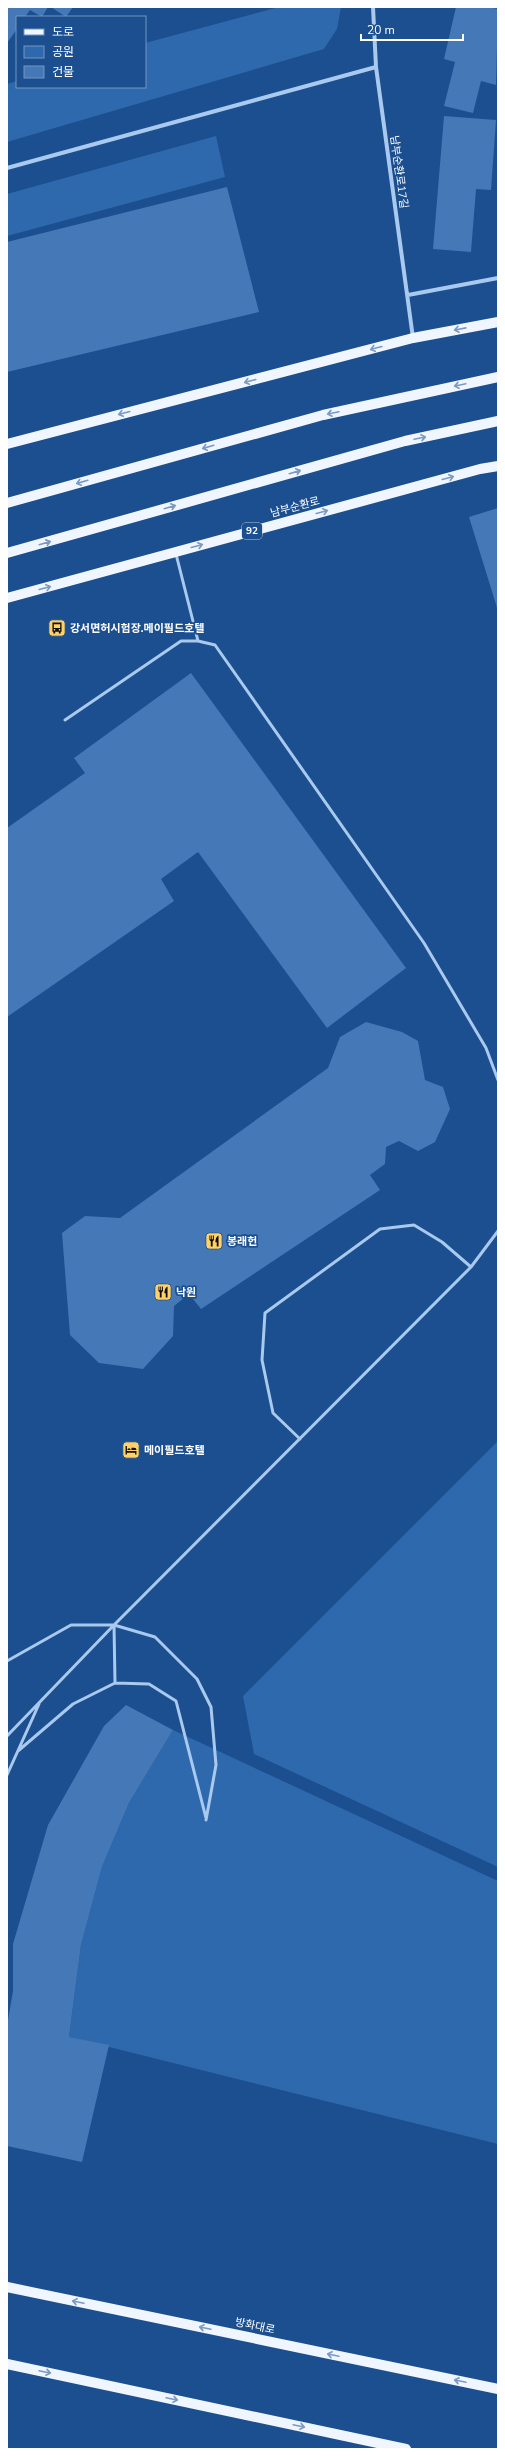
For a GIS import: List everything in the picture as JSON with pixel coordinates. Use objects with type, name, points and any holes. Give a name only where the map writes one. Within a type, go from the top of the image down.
[{"type":"main road","points":[[7,444],[413,338],[498,322]]},
{"type":"main road","points":[[7,503],[323,415],[498,377]]},
{"type":"main road","points":[[7,553],[406,441],[498,421]]},
{"type":"main road","name":"남부순환로","points":[[7,598],[480,469],[498,466]]},
{"type":"main road","name":"방화대로","points":[[7,2287],[498,2389]]},
{"type":"main road","points":[[7,2364],[406,2449]]},
{"type":"street","name":"남부순환로17길","points":[[373,7],[376,67],[413,338]]},
{"type":"street","points":[[7,168],[376,67]]},
{"type":"street","points":[[408,295],[498,278]]},
{"type":"lane","points":[[175,552],[198,641]]},
{"type":"lane","points":[[65,720],[181,642],[198,641],[215,645],[424,943],[486,1048],[498,1080]]},
{"type":"lane","points":[[300,1439],[273,1413],[262,1360],[265,1313],[380,1229],[414,1224],[442,1242],[471,1267]]},
{"type":"lane","points":[[7,1736],[114,1625],[471,1267],[498,1231]]},
{"type":"lane","points":[[114,1625],[115,1683]]},
{"type":"lane","points":[[7,1661],[71,1626],[114,1625],[155,1637],[197,1679],[211,1708],[216,1765],[206,1820],[176,1701],[149,1684],[115,1683],[73,1704],[18,1750]]},
{"type":"lane","points":[[7,1775],[40,1702]]},
{"type":"green space","points":[[279,7],[341,7],[337,29],[324,49],[7,142],[7,84],[16,81],[16,88],[146,88],[146,43]]},
{"type":"green space","points":[[216,136],[225,177],[7,236],[7,194]]},
{"type":"green space","points":[[498,1441],[498,1867],[254,1754],[243,1696]]},
{"type":"green space","points":[[173,1730],[498,1881],[498,2144],[69,2037],[81,1945],[102,1867],[129,1803]]},
{"type":"building","points":[[7,7],[48,7],[43,16],[30,10],[26,16],[16,16],[16,30],[7,43]]},
{"type":"building","points":[[51,7],[73,7],[67,16]]},
{"type":"building","points":[[456,7],[488,7],[498,9],[496,85],[481,81],[473,113],[444,106],[455,62],[444,59]]},
{"type":"building","points":[[444,116],[496,120],[491,190],[476,189],[471,252],[433,249]]},
{"type":"building","points":[[227,187],[259,312],[7,372],[7,242]]},
{"type":"building","points":[[498,508],[498,611],[469,517]]},
{"type":"building","points":[[191,673],[406,968],[327,1028],[198,852],[161,879],[174,901],[7,1017],[7,828],[85,773],[74,758]]},
{"type":"building","points":[[366,1022],[402,1032],[418,1041],[425,1080],[443,1087],[450,1109],[435,1142],[418,1151],[399,1141],[386,1147],[385,1164],[370,1175],[380,1190],[201,1309],[189,1294],[174,1306],[173,1336],[143,1369],[99,1363],[70,1335],[62,1233],[85,1216],[120,1218],[328,1068],[340,1037]]},
{"type":"building","points":[[126,1705],[173,1730],[129,1803],[102,1867],[81,1945],[69,2037],[109,2045],[82,2162],[7,2146],[7,2026],[13,1991],[13,1944],[48,1825],[104,1726]]},
{"type":"place","name":"강서면허시험장.메이필드호텔","points":[[57,628]]},
{"type":"place","name":"봉래헌","points":[[214,1241]]},
{"type":"place","name":"낙원","points":[[163,1292]]},
{"type":"place","name":"메이필드호텔","points":[[131,1450]]}]
